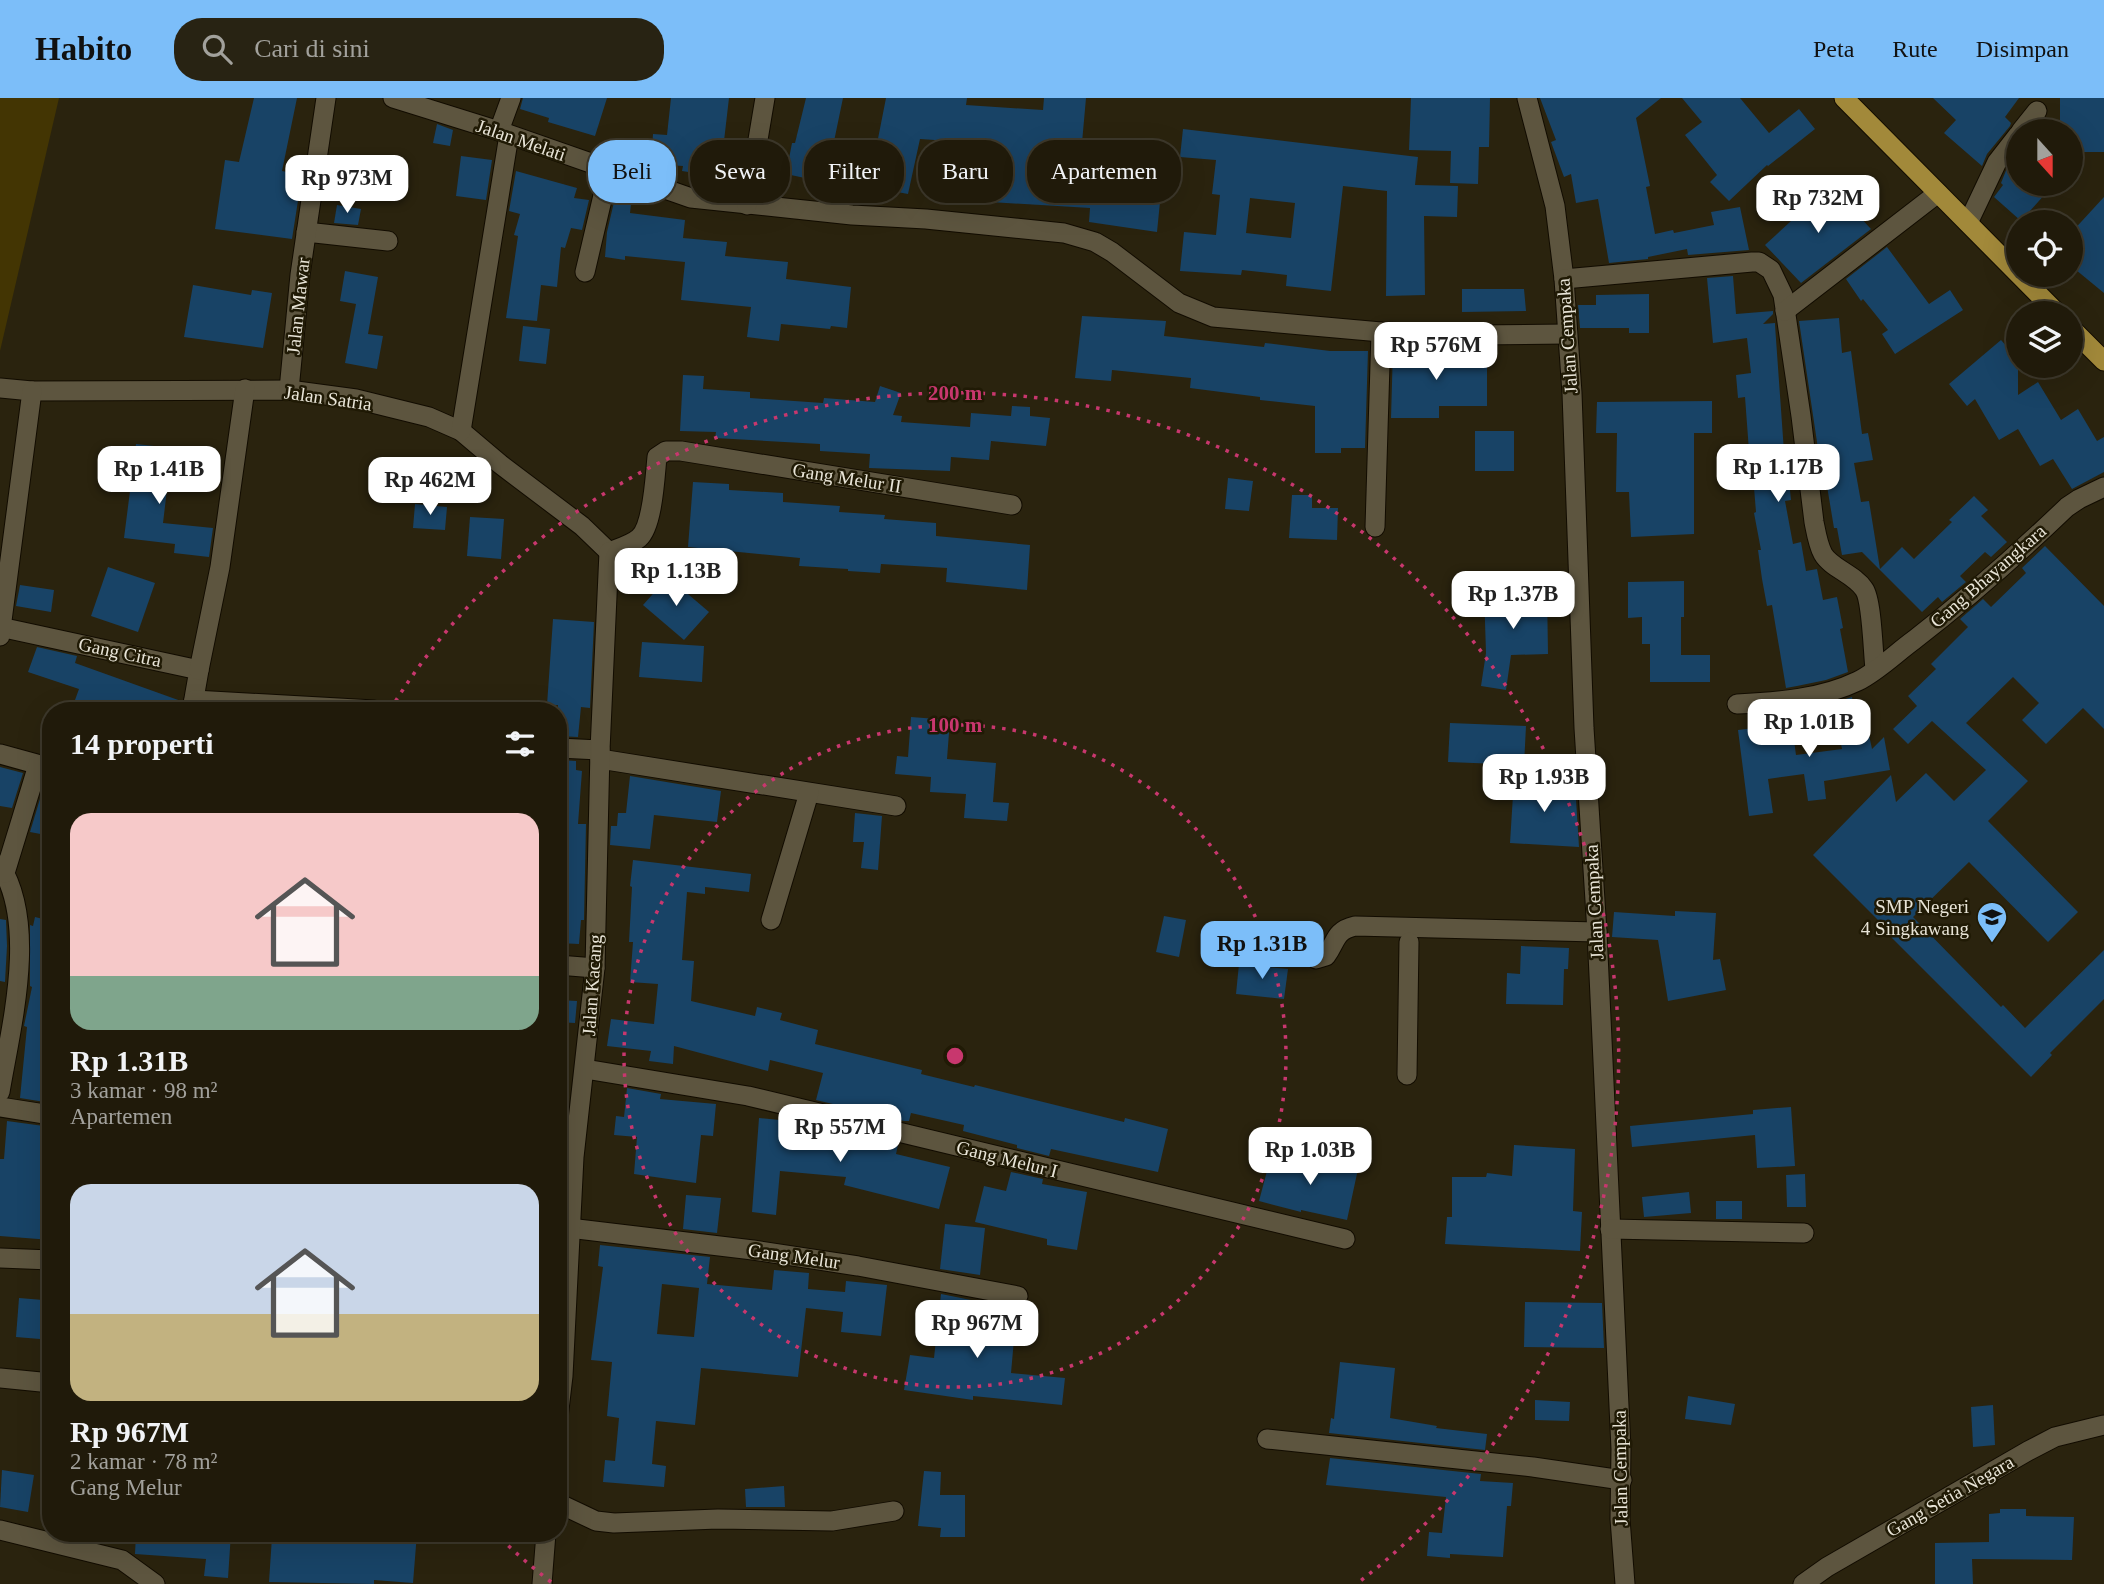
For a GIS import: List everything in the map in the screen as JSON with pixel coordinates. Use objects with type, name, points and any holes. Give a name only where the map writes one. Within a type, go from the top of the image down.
[{"type":"main road","points":[[1844,98],[1932,199],[1968,223],[2044,301]]},
{"type":"main road","points":[[2083,340],[2104,361]]},
{"type":"street","name":"Jalan Mawar","points":[[289,390],[306,232],[326,98]]},
{"type":"street","name":"Jalan Melati","points":[[393,98],[588,163]]},
{"type":"street","points":[[461,431],[511,98]]},
{"type":"street","points":[[747,205],[765,98]]},
{"type":"street","name":"Jalan Cempaka","points":[[1527,98],[1555,206],[1564,279],[1572,393],[1584,728],[1597,932],[1623,1228],[1620,1519],[1625,1584]]},
{"type":"street","points":[[2030,119],[2037,111]]},
{"type":"street","points":[[1968,223],[1997,162],[2006,150]]},
{"type":"street","name":"Jalan Melati","points":[[676,193],[691,198],[747,205],[1064,233],[1095,242],[1179,303],[1213,317],[1381,332],[1567,334]]},
{"type":"street","points":[[1785,312],[1932,199]]},
{"type":"street","points":[[586,272],[602,203]]},
{"type":"street","points":[[306,232],[388,241]]},
{"type":"street","points":[[1564,279],[1759,262],[1771,270],[1783,295],[1818,540],[1823,554],[1831,563],[1847,572],[1866,591],[1875,669]]},
{"type":"street","points":[[1375,527],[1381,332]]},
{"type":"street","name":"Jalan Satria","points":[[0,388],[32,391],[289,390],[356,399],[429,417],[461,431],[582,526],[609,552]]},
{"type":"street","points":[[194,702],[220,567],[245,389]]},
{"type":"street","points":[[0,630],[32,391]]},
{"type":"street","name":"Gang Melur II","points":[[609,552],[642,536],[647,525],[657,457],[666,451],[681,451],[1012,505]]},
{"type":"street","name":"Gang Bhayangkara","points":[[1737,704],[1772,702],[1836,689],[1859,680],[1963,602],[2067,507],[2104,487]]},
{"type":"street","name":"Jalan Kacang","points":[[567,1261],[574,1157],[595,968],[600,755],[609,552]]},
{"type":"street","name":"Gang Citra","points":[[0,630],[114,650],[199,670]]},
{"type":"street","points":[[567,750],[896,806]]},
{"type":"street","points":[[0,754],[42,765]]},
{"type":"street","points":[[0,1093],[14,1008],[21,934],[17,907],[3,869],[42,771]]},
{"type":"street","points":[[771,920],[810,793]]},
{"type":"street","points":[[1316,959],[1326,956],[1343,928],[1355,926],[1597,932]]},
{"type":"street","points":[[1406,1075],[1409,942]]},
{"type":"street","points":[[567,966],[595,968]]},
{"type":"street","name":"Gang Melur I","points":[[585,1069],[748,1096],[1345,1239]]},
{"type":"street","points":[[0,1107],[42,1114]]},
{"type":"street","name":"Gang Melur","points":[[569,1228],[766,1252],[1018,1296]]},
{"type":"street","points":[[1623,1228],[1804,1233]]},
{"type":"street","points":[[0,1258],[42,1260]]},
{"type":"street","points":[[0,1378],[42,1382]]},
{"type":"street","name":"Gang Setia Negara","points":[[1803,1584],[1827,1567],[2028,1451],[2055,1437],[2104,1425]]},
{"type":"street","points":[[1267,1439],[1533,1467],[1622,1480]]},
{"type":"street","points":[[567,1507],[596,1521],[614,1523],[718,1519],[832,1521],[894,1511]]},
{"type":"street","points":[[0,1530],[42,1540]]},
{"type":"street","points":[[49,1542],[122,1560],[155,1584]]},
{"type":"street","points":[[542,1584],[545,1542]]},
{"type":"shaded area","points":[[0,98],[59,98],[0,351]]},
{"type":"building","points":[[254,98],[297,98],[282,171],[302,175],[292,239],[215,229],[225,160],[239,162]]},
{"type":"building","points":[[523,98],[607,98],[595,136],[548,122],[549,118],[520,109]]},
{"type":"building","points":[[671,98],[729,98],[724,140],[690,140],[690,172],[682,171],[683,166],[676,166],[676,140],[653,140],[653,134],[667,135]]},
{"type":"building","points":[[806,98],[843,98],[834,140],[804,140],[804,178],[790,175],[790,153],[792,143],[795,143]]},
{"type":"building","points":[[886,98],[967,98],[966,105],[1043,110],[1044,98],[1086,98],[1082,140],[1027,140],[1027,203],[1160,203],[1157,232],[1089,222],[1090,208],[1007,203],[1013,203],[1013,140],[918,140],[908,194],[904,193],[904,140],[878,140]]},
{"type":"building","points":[[1411,98],[1490,98],[1489,147],[1479,147],[1478,184],[1450,183],[1451,151],[1409,150]]},
{"type":"building","points":[[1540,98],[1661,98],[1636,118],[1650,186],[1646,187],[1655,234],[1714,225],[1711,212],[1740,207],[1749,250],[1688,255],[1687,249],[1648,259],[1609,263],[1598,199],[1576,203],[1571,174],[1564,177],[1551,142],[1556,140]]},
{"type":"building","points":[[1682,98],[1740,98],[1769,133],[1799,109],[1815,129],[1767,165],[1729,201],[1710,182],[1717,175],[1685,135],[1702,122]]},
{"type":"building","points":[[1933,98],[2019,98],[2005,117],[2006,131],[1987,154],[1982,166],[1944,133],[1956,120]]},
{"type":"building","points":[[2060,98],[2104,98],[2104,152],[2083,152],[2083,119],[2060,119]]},
{"type":"building","points":[[437,124],[453,130],[450,146],[433,143]]},
{"type":"building","points":[[1183,129],[1418,157],[1415,185],[1458,186],[1457,217],[1424,216],[1425,295],[1386,296],[1387,191],[1343,186],[1331,291],[1286,286],[1287,275],[1242,270],[1241,275],[1180,271],[1184,232],[1216,235],[1220,195],[1212,194],[1216,160],[1181,157]],"holes":[[[1250,198],[1295,203],[1291,238],[1246,233]]]},
{"type":"building","points":[[461,156],[492,160],[486,200],[456,196]]},
{"type":"building","points":[[2006,170],[2006,196],[2043,196],[2031,210],[2009,210],[1994,197],[2003,185],[2001,183]]},
{"type":"building","points":[[516,171],[577,188],[574,198],[588,200],[582,230],[571,228],[565,248],[561,247],[557,287],[541,285],[537,321],[506,318],[518,236],[514,235],[520,214],[509,211]]},
{"type":"building","points":[[1830,185],[1871,229],[1801,283],[1765,245]]},
{"type":"building","points":[[2104,197],[2104,293],[2083,276],[2083,220]]},
{"type":"building","points":[[614,203],[631,204],[630,213],[685,220],[683,238],[727,242],[725,256],[788,262],[786,279],[851,287],[847,328],[781,324],[779,341],[747,337],[751,307],[681,300],[685,262],[625,256],[625,260],[605,257]]},
{"type":"building","points":[[337,205],[361,209],[358,225],[334,223]]},
{"type":"building","points":[[1887,247],[1929,304],[1950,290],[1963,310],[1895,354],[1882,334],[1888,330],[1863,299],[1861,301],[1846,279]]},
{"type":"building","points":[[345,271],[378,277],[368,334],[383,336],[377,369],[345,363],[356,304],[340,301]]},
{"type":"building","points":[[1733,276],[1736,314],[1773,311],[1763,324],[1775,323],[1786,480],[1789,480],[1791,500],[1785,501],[1793,544],[1801,542],[1806,571],[1817,569],[1823,600],[1837,597],[1843,628],[1840,629],[1848,672],[1826,680],[1786,688],[1772,605],[1767,606],[1762,579],[1745,397],[1738,398],[1736,375],[1751,373],[1747,338],[1713,343],[1707,278]]},
{"type":"building","points":[[193,285],[251,295],[252,290],[272,293],[263,348],[184,337]]},
{"type":"building","points":[[1462,289],[1524,289],[1526,311],[1462,312]]},
{"type":"building","points":[[1649,294],[1649,333],[1629,333],[1629,328],[1580,328],[1578,305],[1596,305],[1596,295]]},
{"type":"building","points":[[1082,316],[1166,321],[1164,336],[1264,347],[1265,343],[1330,351],[1368,351],[1365,448],[1341,448],[1341,453],[1315,453],[1315,406],[1190,388],[1191,378],[1112,370],[1111,381],[1075,378]]},
{"type":"building","points":[[1839,318],[1842,353],[1851,351],[1862,434],[1868,433],[1873,460],[1854,463],[1861,502],[1869,501],[1880,569],[1902,547],[1914,559],[1974,496],[1988,510],[1981,516],[2007,542],[1991,557],[1985,552],[1960,576],[1966,582],[1942,602],[1938,597],[1922,612],[1862,552],[1842,555],[1837,528],[1834,528],[1824,468],[1821,469],[1799,321]]},
{"type":"building","points":[[523,326],[550,329],[546,364],[519,361]]},
{"type":"building","points":[[2001,340],[2006,346],[2006,378],[2018,378],[2018,395],[2038,382],[2061,420],[2078,409],[2097,441],[2104,437],[2104,472],[2072,489],[2053,459],[2040,466],[2018,429],[1999,440],[1975,399],[1967,406],[1949,384]]},
{"type":"building","points":[[1393,348],[1487,355],[1487,406],[1439,406],[1439,418],[1391,418]]},
{"type":"building","points":[[683,375],[704,376],[703,389],[750,392],[750,398],[823,403],[824,398],[875,402],[880,386],[901,393],[893,415],[902,416],[901,422],[970,427],[971,413],[1011,416],[1012,406],[1030,407],[1030,416],[1050,418],[1046,446],[991,441],[989,460],[951,457],[950,471],[869,468],[870,454],[820,451],[820,444],[715,438],[716,432],[680,431]]},
{"type":"building","points":[[1712,401],[1712,433],[1694,433],[1694,534],[1631,537],[1629,492],[1616,492],[1617,433],[1596,433],[1597,402]]},
{"type":"building","points":[[1475,431],[1514,431],[1514,471],[1475,471]]},
{"type":"building","points":[[136,444],[172,448],[163,523],[213,528],[209,557],[174,553],[175,544],[124,538]]},
{"type":"building","points":[[1228,478],[1253,481],[1249,511],[1225,509]]},
{"type":"building","points":[[693,482],[729,484],[729,490],[783,493],[783,502],[840,506],[839,512],[885,515],[884,519],[936,523],[936,536],[1030,545],[1027,590],[946,582],[947,568],[881,564],[880,573],[848,571],[799,566],[800,558],[688,547]]},
{"type":"building","points":[[1292,495],[1312,495],[1312,508],[1338,508],[1337,540],[1289,538]]},
{"type":"building","points":[[415,504],[447,507],[445,530],[413,528]]},
{"type":"building","points":[[470,517],[504,519],[501,559],[467,556]]},
{"type":"building","points":[[2045,546],[2104,606],[2104,729],[2083,708],[2046,744],[2022,720],[2039,703],[2013,677],[1966,723],[2028,781],[1988,821],[2078,912],[2048,942],[1969,862],[1913,917],[2025,1028],[2104,950],[2104,999],[2050,1053],[2052,1055],[2031,1077],[1813,855],[1891,775],[1896,802],[1926,773],[1954,801],[1986,770],[1932,721],[1908,744],[1893,729],[1917,706],[1908,696],[1936,669],[1931,664],[1968,627],[1960,619],[1983,599],[1991,607],[2026,573],[2022,568]]},
{"type":"building","points":[[108,567],[155,583],[138,632],[91,616]]},
{"type":"building","points":[[668,577],[709,612],[684,640],[643,605]]},
{"type":"building","points":[[1684,581],[1681,655],[1710,655],[1710,682],[1650,682],[1650,644],[1642,644],[1642,617],[1628,618],[1628,582]]},
{"type":"building","points":[[20,585],[54,590],[51,612],[16,606]]},
{"type":"building","points":[[1547,590],[1548,654],[1511,655],[1506,690],[1481,686],[1486,653],[1484,591]]},
{"type":"building","points":[[553,619],[594,622],[590,708],[581,707],[578,737],[567,736],[567,702],[547,702]]},
{"type":"building","points":[[642,642],[704,646],[702,682],[639,677]]},
{"type":"building","points":[[37,647],[77,656],[75,663],[181,702],[79,702],[75,700],[79,689],[28,672]]},
{"type":"building","points":[[1852,697],[1854,708],[1863,706],[1872,749],[1884,737],[1890,770],[1824,781],[1826,799],[1808,801],[1804,774],[1768,779],[1773,813],[1749,816],[1738,730],[1762,727],[1763,737],[1793,733],[1796,755],[1842,749],[1833,703]]},
{"type":"building","points":[[911,717],[950,720],[947,759],[996,763],[993,802],[1009,803],[1007,821],[964,818],[966,794],[930,792],[931,777],[895,774],[897,756],[908,757]]},
{"type":"building","points":[[1450,723],[1526,726],[1524,765],[1448,762]]},
{"type":"building","points":[[567,760],[576,761],[576,770],[582,771],[578,824],[586,824],[584,920],[581,920],[579,944],[567,943]]},
{"type":"building","points":[[0,767],[23,773],[12,808],[0,806]]},
{"type":"building","points":[[630,776],[721,791],[717,822],[654,815],[650,849],[610,845],[611,826],[617,826],[618,813],[626,813]]},
{"type":"building","points":[[1514,779],[1575,783],[1579,847],[1510,843]]},
{"type":"building","points":[[42,792],[42,834],[30,832]]},
{"type":"building","points":[[855,813],[882,816],[878,870],[861,868],[864,842],[853,842]]},
{"type":"building","points":[[633,860],[751,874],[749,892],[705,887],[705,894],[687,892],[682,960],[694,961],[691,1001],[755,1016],[757,1007],[782,1013],[780,1020],[818,1030],[815,1044],[922,1070],[921,1074],[974,1087],[975,1085],[1124,1122],[1125,1118],[1168,1129],[1158,1172],[1051,1149],[1049,1156],[963,1131],[964,1125],[911,1113],[909,1121],[904,1121],[816,1100],[823,1073],[770,1060],[768,1071],[674,1046],[673,1064],[649,1061],[651,1051],[607,1046],[611,1019],[654,1024],[658,984],[630,982],[633,942],[629,942],[630,886]]},
{"type":"building","points":[[1675,911],[1716,913],[1713,960],[1720,959],[1726,990],[1668,1001],[1658,940],[1612,937],[1614,912],[1675,916]]},
{"type":"building","points":[[1164,916],[1186,920],[1179,957],[1156,952]]},
{"type":"building","points":[[35,917],[42,919],[42,1102],[20,1098],[27,1027],[24,1026],[32,987],[30,925],[33,926]]},
{"type":"building","points":[[0,919],[6,920],[5,982],[0,981]]},
{"type":"building","points":[[1521,946],[1569,948],[1568,969],[1564,969],[1563,1005],[1506,1004],[1507,973],[1520,974]]},
{"type":"building","points":[[1239,964],[1288,969],[1284,999],[1236,994]]},
{"type":"building","points":[[567,1000],[577,1001],[575,1023],[567,1023]]},
{"type":"building","points":[[627,1088],[661,1094],[660,1099],[716,1104],[713,1136],[701,1135],[696,1183],[634,1174],[637,1137],[614,1135],[616,1116],[624,1117]]},
{"type":"building","points":[[1791,1107],[1795,1166],[1757,1168],[1755,1135],[1632,1147],[1630,1126],[1753,1114],[1753,1110]]},
{"type":"building","points":[[759,1118],[810,1123],[898,1145],[896,1154],[950,1167],[939,1209],[844,1185],[846,1177],[780,1171],[776,1215],[752,1212]]},
{"type":"building","points":[[7,1121],[42,1126],[42,1239],[0,1236],[0,1159],[4,1159]]},
{"type":"building","points":[[1514,1145],[1575,1149],[1573,1211],[1582,1212],[1580,1251],[1445,1244],[1447,1217],[1452,1217],[1452,1177],[1486,1177],[1487,1173],[1512,1176]]},
{"type":"building","points":[[1271,1156],[1319,1168],[1320,1161],[1358,1169],[1347,1220],[1259,1201]]},
{"type":"building","points":[[1011,1172],[1043,1179],[1042,1184],[1087,1192],[1077,1250],[1047,1245],[1047,1239],[975,1222],[984,1186],[1006,1191]]},
{"type":"building","points":[[1805,1174],[1806,1207],[1787,1207],[1786,1175]]},
{"type":"building","points":[[1689,1192],[1691,1213],[1644,1217],[1642,1197]]},
{"type":"building","points":[[686,1195],[721,1198],[717,1233],[683,1229]]},
{"type":"building","points":[[1716,1201],[1742,1201],[1742,1219],[1716,1219]]},
{"type":"building","points":[[945,1224],[985,1228],[980,1275],[940,1269]]},
{"type":"building","points":[[600,1245],[710,1257],[707,1284],[772,1290],[774,1270],[809,1273],[808,1289],[845,1292],[846,1281],[887,1285],[881,1336],[841,1332],[843,1312],[806,1308],[798,1377],[701,1368],[695,1425],[656,1421],[652,1464],[666,1466],[664,1487],[603,1482],[605,1460],[615,1461],[619,1418],[607,1416],[612,1362],[591,1360],[603,1267],[598,1266]],"holes":[[[662,1284],[699,1288],[694,1337],[657,1334]]]},
{"type":"building","points":[[941,1294],[971,1300],[970,1312],[1016,1317],[1011,1373],[1065,1378],[1062,1405],[973,1396],[973,1400],[904,1390],[910,1355],[934,1358]]},
{"type":"building","points":[[19,1298],[42,1300],[40,1339],[16,1337]]},
{"type":"building","points":[[1525,1302],[1602,1303],[1604,1348],[1524,1347]]},
{"type":"building","points":[[1340,1362],[1395,1368],[1390,1418],[1437,1426],[1436,1428],[1487,1434],[1485,1450],[1329,1433],[1331,1418],[1334,1419]]},
{"type":"building","points":[[1688,1396],[1735,1404],[1731,1425],[1685,1419]]},
{"type":"building","points":[[1535,1400],[1570,1402],[1569,1421],[1535,1420]]},
{"type":"building","points":[[1993,1405],[1995,1445],[1973,1447],[1971,1407]]},
{"type":"building","points":[[1330,1458],[1481,1474],[1480,1481],[1513,1483],[1511,1506],[1507,1506],[1503,1557],[1450,1554],[1450,1558],[1427,1556],[1429,1532],[1442,1533],[1446,1497],[1326,1485]]},
{"type":"building","points":[[2,1470],[34,1475],[28,1512],[0,1507]]},
{"type":"building","points":[[924,1471],[941,1472],[940,1495],[965,1495],[965,1537],[940,1537],[941,1528],[918,1526]]},
{"type":"building","points":[[784,1486],[785,1507],[746,1507],[745,1489]]},
{"type":"building","points":[[2000,1509],[2026,1509],[2026,1516],[2074,1517],[2072,1560],[1972,1559],[1973,1584],[1935,1584],[1935,1543],[1989,1542],[1989,1514],[2000,1513]]},
{"type":"building","points":[[136,1542],[230,1542],[228,1578],[204,1576],[206,1559],[135,1554]]},
{"type":"building","points":[[272,1542],[416,1542],[413,1583],[374,1580],[374,1584],[269,1582]]},
{"type":"place","name":"SMP Negeri 4 Singkawang","points":[[1992,944]]}]
